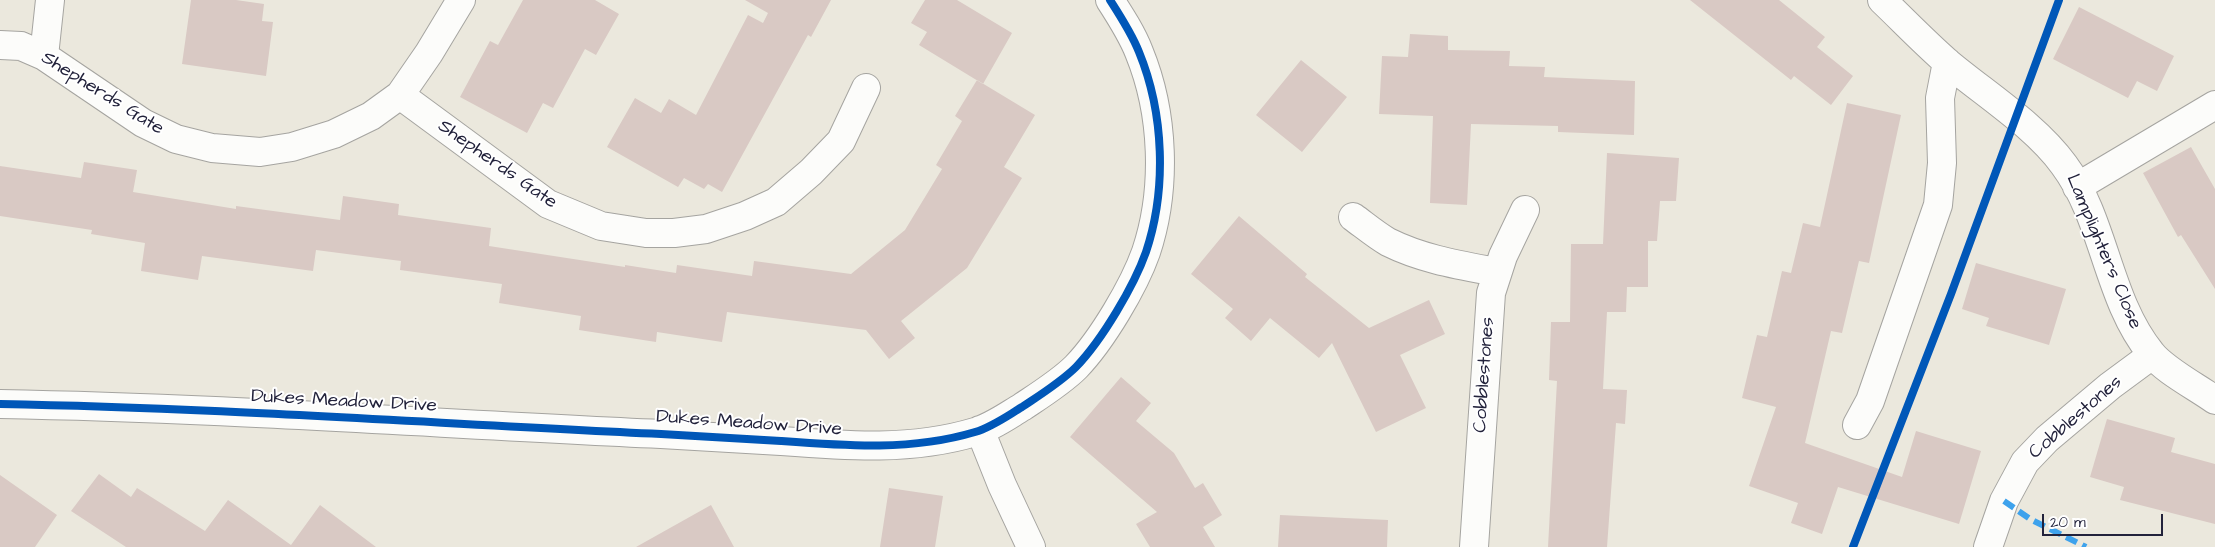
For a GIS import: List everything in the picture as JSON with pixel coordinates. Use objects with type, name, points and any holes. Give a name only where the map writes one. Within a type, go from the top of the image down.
[{"type":"street","points":[[44,56],[50,0]]},
{"type":"street","name":"Shepherds Gate","points":[[0,44],[21,46],[44,56],[143,124],[176,140],[212,148],[260,152],[292,147],[334,134],[371,116],[400,95],[429,53],[461,0]]},
{"type":"street","name":"Dukes Meadow Drive","points":[[0,404],[93,406],[265,414],[723,437],[862,447],[915,444],[980,430],[1031,401],[1076,366],[1099,337],[1129,288],[1142,263],[1152,235],[1160,177],[1160,146],[1150,84],[1139,52],[1125,23],[1110,0]]},
{"type":"street","name":"Lamplighters Close","points":[[1882,0],[1946,62],[2046,143],[2065,165],[2090,215],[2123,303],[2138,335],[2152,355],[2215,400]]},
{"type":"street","points":[[1858,425],[1870,401],[1938,206],[1942,163],[1940,98],[1946,62]]},
{"type":"street","name":"Shepherds Gate","points":[[400,95],[548,204],[601,226],[646,233],[674,233],[706,228],[745,216],[776,202],[811,172],[841,141],[866,88]]},
{"type":"street","points":[[2077,187],[2215,105]]},
{"type":"street","name":"Cobblestones","points":[[1474,547],[1489,318],[1496,272],[1526,210]]},
{"type":"street","points":[[1353,217],[1386,241],[1412,253],[1442,262],[1496,272]]},
{"type":"street","name":"Cobblestones","points":[[1988,547],[2004,501],[2025,462],[2047,439],[2110,386],[2152,355]]},
{"type":"street","points":[[980,430],[1002,486],[1031,547]]},
{"type":"building","points":[[191,0],[236,0],[264,4],[262,21],[273,22],[266,76],[182,64]]},
{"type":"building","points":[[523,0],[595,0],[619,14],[596,55],[585,49],[553,108],[543,103],[527,133],[460,97],[490,41],[498,45]]},
{"type":"building","points":[[745,0],[831,0],[811,37],[808,35],[722,192],[708,184],[704,189],[684,178],[678,187],[607,147],[635,98],[661,113],[669,99],[696,115],[748,15],[763,23],[768,13]]},
{"type":"building","points":[[925,0],[957,0],[1012,33],[983,84],[919,45],[927,32],[911,23]]},
{"type":"building","points":[[1690,0],[1779,0],[1825,37],[1817,47],[1853,76],[1831,105],[1794,76],[1791,80]]},
{"type":"building","points":[[2079,7],[2174,56],[2157,91],[2137,81],[2128,98],[2053,59]]},
{"type":"building","points":[[1410,34],[1448,36],[1448,50],[1510,51],[1509,66],[1545,67],[1544,77],[1635,81],[1634,135],[1558,132],[1558,126],[1471,124],[1467,205],[1430,203],[1433,116],[1379,114],[1382,56],[1408,57]]},
{"type":"building","points":[[1301,60],[1347,97],[1302,152],[1256,115]]},
{"type":"building","points":[[977,80],[1035,115],[1004,167],[1022,178],[967,268],[901,321],[915,338],[889,359],[866,330],[727,312],[722,342],[657,332],[656,342],[579,330],[581,316],[499,303],[502,284],[400,270],[401,261],[316,250],[313,271],[202,256],[198,280],[141,271],[145,243],[91,234],[92,230],[0,216],[0,166],[81,178],[84,162],[137,170],[133,192],[236,209],[236,206],[340,220],[343,196],[399,204],[398,215],[491,228],[489,246],[625,267],[625,265],[676,273],[677,265],[752,276],[754,261],[851,274],[905,230],[942,169],[936,165],[962,121],[955,116]]},
{"type":"building","points":[[1847,103],[1901,115],[1869,263],[1859,261],[1842,333],[1831,331],[1805,443],[1902,477],[1916,431],[1981,451],[1959,524],[1838,487],[1822,534],[1791,523],[1798,503],[1749,486],[1776,407],[1742,398],[1757,335],[1767,337],[1782,271],[1791,273],[1803,223],[1820,227]]},
{"type":"building","points":[[2191,147],[2215,189],[2215,289],[2181,235],[2178,237],[2143,173]]},
{"type":"building","points":[[1607,153],[1679,158],[1676,201],[1660,201],[1657,241],[1648,241],[1648,287],[1627,287],[1626,312],[1607,312],[1603,389],[1627,390],[1625,424],[1616,423],[1607,547],[1548,547],[1557,381],[1549,380],[1551,322],[1570,322],[1571,244],[1603,244]]},
{"type":"building","points":[[1239,216],[1307,274],[1305,277],[1369,328],[1429,300],[1445,334],[1400,355],[1426,408],[1376,432],[1332,343],[1319,358],[1270,318],[1251,341],[1225,318],[1233,309],[1191,274]]},
{"type":"building","points":[[1976,263],[2066,289],[2049,345],[1986,326],[1989,318],[1962,309]]},
{"type":"building","points":[[1121,377],[1151,403],[1136,421],[1174,453],[1195,488],[1203,483],[1222,515],[1203,527],[1215,547],[1150,547],[1136,524],[1157,512],[1070,437]]},
{"type":"building","points":[[2107,419],[2175,438],[2171,452],[2215,464],[2215,524],[2120,500],[2124,487],[2090,477]]},
{"type":"building","points":[[99,474],[131,497],[137,488],[205,531],[228,500],[291,545],[320,505],[376,547],[126,547],[71,511]]},
{"type":"building","points":[[0,475],[57,515],[35,547],[0,547]]},
{"type":"building","points":[[889,488],[943,496],[935,547],[880,547]]},
{"type":"building","points":[[711,505],[734,547],[636,547]]},
{"type":"building","points":[[1280,515],[1388,520],[1387,547],[1278,547]]},
{"type":"marked path","points":[[2004,501],[2030,519],[2086,547]]},
{"type":"cycle path","points":[[0,404],[248,413],[879,446],[927,442],[981,430],[1036,398],[1076,367],[1086,356],[1116,312],[1134,281],[1146,252],[1153,228],[1160,177],[1158,125],[1154,100],[1139,52],[1130,32],[1110,0]]},
{"type":"cycle path","points":[[1853,547],[1951,294],[2059,0]]}]
